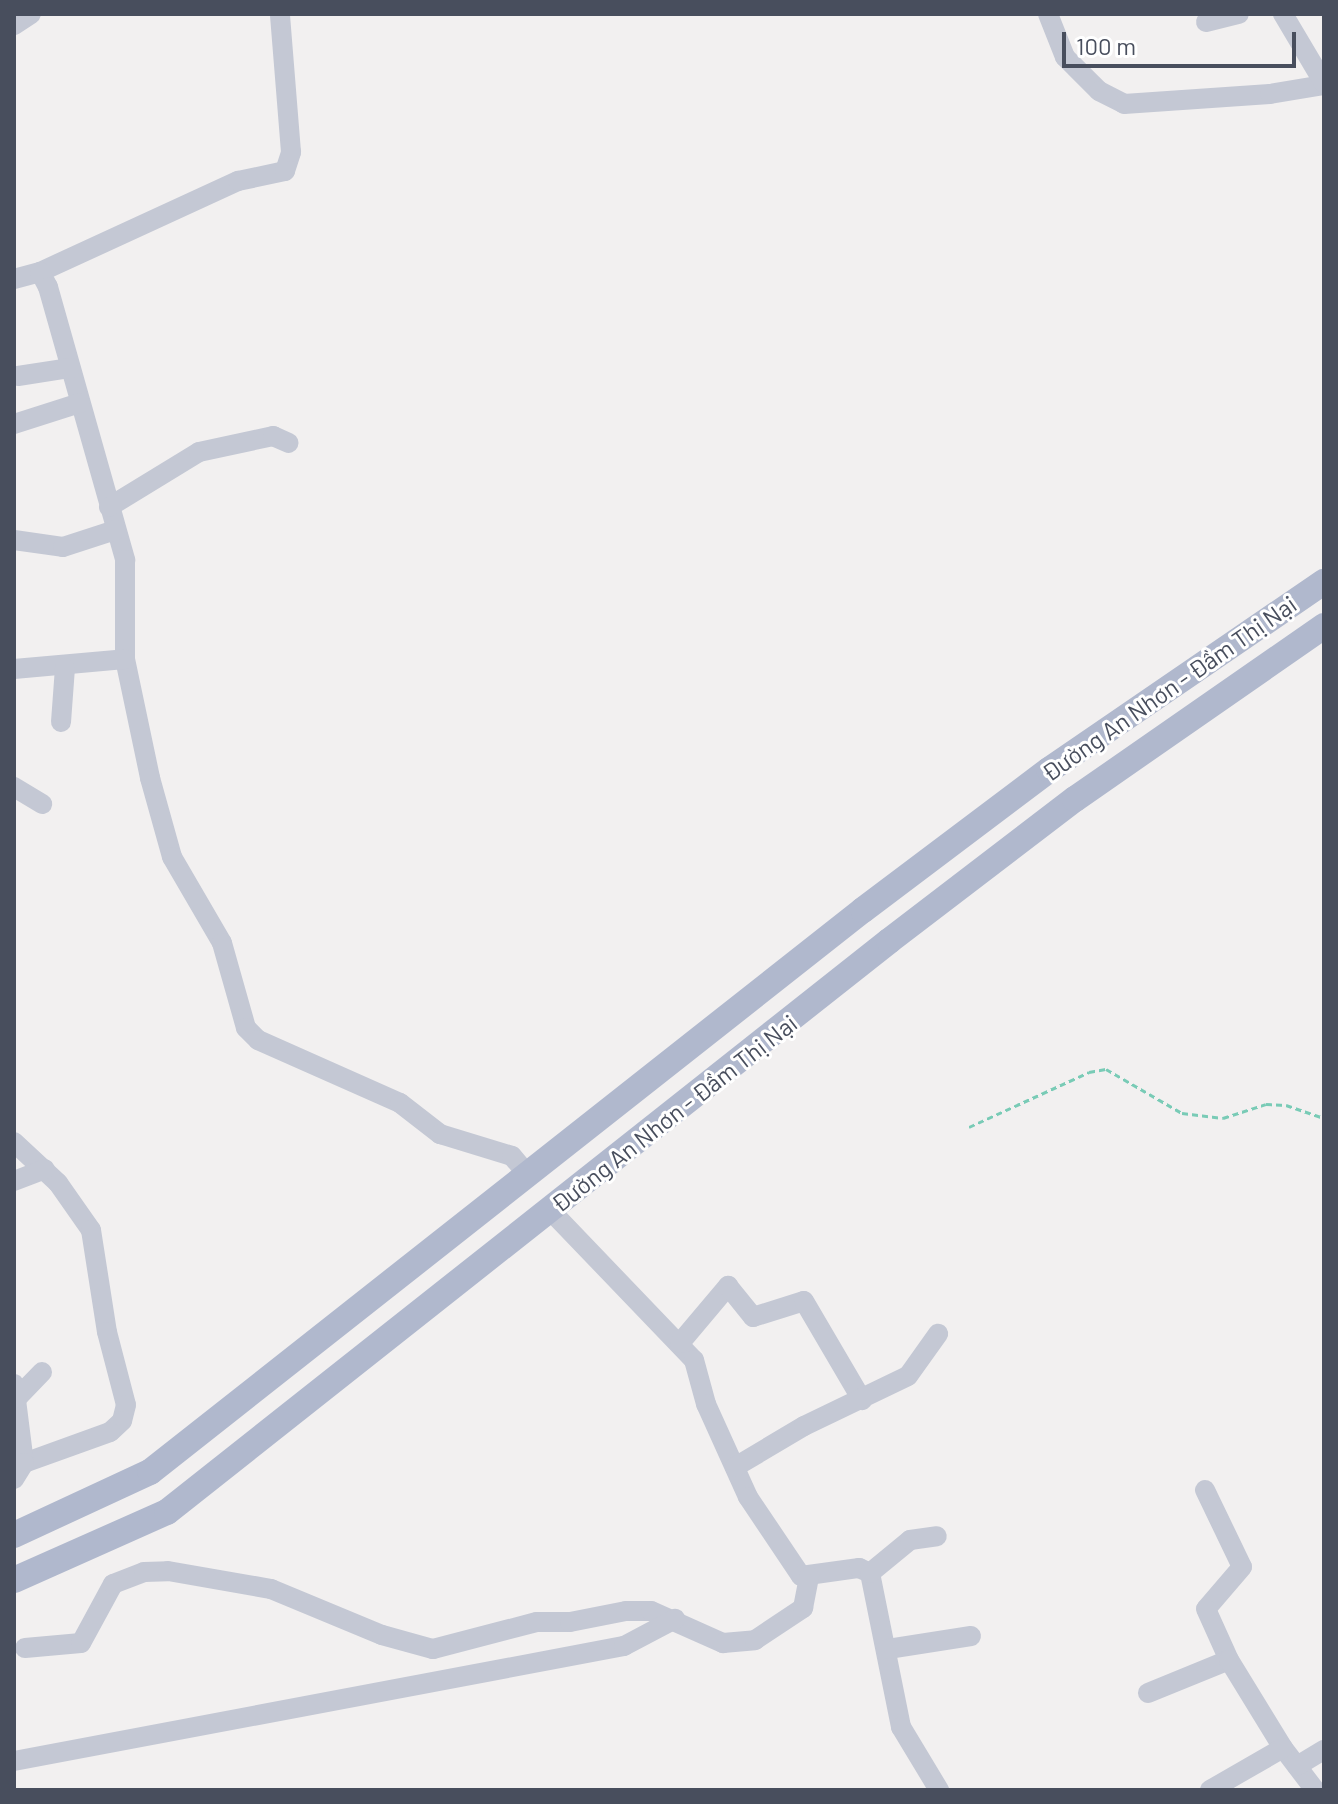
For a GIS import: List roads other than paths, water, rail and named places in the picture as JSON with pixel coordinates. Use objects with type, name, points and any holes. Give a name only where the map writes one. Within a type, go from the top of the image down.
[{"type":"main road","name":"Đường An Nhơn - Đầm Thị Nại","points":[[14,1535],[150,1472],[1037,780],[1324,582]]},
{"type":"main road","name":"Đường An Nhơn - Đầm Thị Nại","points":[[14,1580],[167,1512],[1075,799],[1324,626]]},
{"type":"street","points":[[14,25],[31,14]]},
{"type":"street","points":[[14,279],[40,272],[238,181],[285,171],[291,152],[280,14]]},
{"type":"street","points":[[1048,14],[1065,57],[1099,91],[1124,104],[1270,94],[1324,84],[1283,14]]},
{"type":"street","points":[[1206,22],[1239,14]]},
{"type":"street","points":[[40,272],[115,530],[129,595],[125,659],[172,857],[222,943],[246,1028],[258,1040],[400,1103],[440,1134],[512,1156],[528,1175]]},
{"type":"street","points":[[18,376],[70,368]]},
{"type":"street","points":[[14,424],[80,403]]},
{"type":"street","points":[[109,507],[199,452],[273,436],[289,443]]},
{"type":"street","points":[[14,540],[63,547],[115,530]]},
{"type":"street","points":[[14,669],[65,668],[125,659]]},
{"type":"street","points":[[61,722],[65,668]]},
{"type":"street","points":[[14,787],[42,804]]},
{"type":"street","points":[[14,1142],[45,1169],[91,1230],[107,1332],[126,1405],[122,1421],[110,1432],[19,1471],[16,1391],[42,1372]]},
{"type":"street","points":[[14,1181],[45,1169]]},
{"type":"street","points":[[550,1210],[694,1360],[706,1404],[735,1467],[772,1539],[801,1576],[809,1577],[839,1569],[870,1573],[910,1540],[937,1536]]},
{"type":"street","points":[[680,1343],[728,1286],[753,1317],[804,1301],[862,1400]]},
{"type":"street","points":[[735,1467],[908,1376],[938,1334]]},
{"type":"street","points":[[1205,1490],[1242,1567],[1206,1609],[1229,1660],[1283,1748],[1315,1790]]},
{"type":"street","points":[[25,1648],[81,1643],[113,1584],[129,1576],[168,1571],[271,1589],[382,1635],[433,1649],[537,1622],[570,1622],[605,1612],[651,1611],[675,1619],[723,1643],[755,1640],[803,1608],[809,1577]]},
{"type":"street","points":[[870,1573],[888,1649],[891,1690],[901,1727],[939,1790]]},
{"type":"street","points":[[14,1761],[624,1646],[675,1619]]},
{"type":"street","points":[[888,1649],[971,1636]]},
{"type":"street","points":[[1148,1693],[1229,1660]]},
{"type":"street","points":[[1210,1790],[1283,1748]]},
{"type":"street","points":[[1297,1766],[1324,1750]]}]
